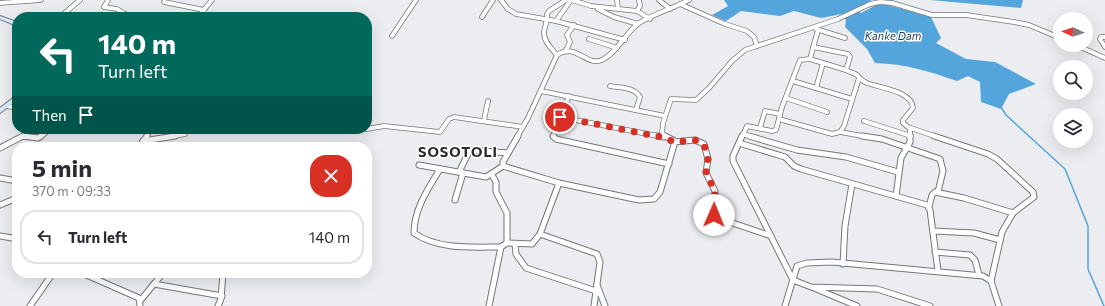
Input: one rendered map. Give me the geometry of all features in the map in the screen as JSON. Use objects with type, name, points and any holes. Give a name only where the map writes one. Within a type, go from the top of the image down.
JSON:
[{"type":"street","points":[[0,3],[41,0]]},
{"type":"street","points":[[66,12],[80,0]]},
{"type":"street","points":[[108,0],[104,7],[117,9],[122,12]]},
{"type":"street","points":[[164,2],[204,10],[212,0]]},
{"type":"street","points":[[392,36],[416,0]]},
{"type":"street","points":[[482,17],[493,0]]},
{"type":"street","points":[[501,0],[511,12],[574,25],[625,40]]},
{"type":"street","points":[[557,55],[549,46],[544,34],[544,29],[547,24],[549,11],[566,0]]},
{"type":"street","points":[[556,21],[572,0],[591,6],[614,17],[638,24]]},
{"type":"street","points":[[617,0],[618,8]]},
{"type":"street","points":[[637,11],[640,6],[639,0]]},
{"type":"street","points":[[659,0],[670,9]]},
{"type":"street","points":[[566,50],[594,61],[598,61],[625,40],[632,29],[638,24],[690,0]]},
{"type":"street","points":[[666,138],[663,135],[662,130],[671,99],[696,100],[723,74],[740,54],[757,46],[838,19],[870,4],[886,2],[932,15],[966,15],[1014,22],[1029,25],[1053,35]]},
{"type":"street","points":[[680,4],[725,24],[747,31],[754,37],[757,46]]},
{"type":"street","points":[[591,6],[637,11],[650,19]]},
{"type":"street","points":[[0,17],[12,22]]},
{"type":"street","points":[[419,165],[486,177],[503,166],[503,162],[523,127],[557,55],[566,50],[570,42],[567,35],[574,25]]},
{"type":"street","points":[[812,28],[845,38]]},
{"type":"street","points":[[810,59],[818,30]]},
{"type":"street","points":[[1105,37],[1101,37],[1100,39],[1105,47]]},
{"type":"street","points":[[589,39],[616,48]]},
{"type":"street","points":[[813,47],[849,55],[846,70]]},
{"type":"street","points":[[1091,52],[1105,58]]},
{"type":"street","points":[[857,306],[793,280],[733,161],[733,156],[747,126],[774,131],[800,60],[810,59],[846,70],[856,75],[862,81],[904,95],[913,103],[913,110],[904,118],[903,123],[910,128],[968,146],[988,154],[997,159],[1034,194],[1034,197],[1013,213],[1002,232],[991,281]]},
{"type":"street","points":[[816,88],[823,63]]},
{"type":"street","points":[[840,132],[844,126],[859,78]]},
{"type":"street","points":[[793,81],[852,99]]},
{"type":"street","points":[[610,86],[633,90],[638,93],[640,97],[636,110]]},
{"type":"street","points":[[541,91],[665,116]]},
{"type":"street","points":[[569,96],[553,135],[556,139],[669,164]]},
{"type":"street","points":[[786,98],[827,112]]},
{"type":"street","points":[[484,120],[488,101]]},
{"type":"street","points":[[0,111],[12,102]]},
{"type":"street","points":[[7,106],[12,107]]},
{"type":"street","points":[[760,128],[765,111],[828,133],[832,134],[840,132],[882,139],[937,157],[942,161],[942,178],[938,192]]},
{"type":"street","points":[[372,128],[389,126],[440,132],[451,117],[484,120],[523,127]]},
{"type":"street","points":[[560,117],[666,138],[674,142],[695,140],[702,142],[706,147],[708,160],[706,173],[715,191],[715,217],[771,236]]},
{"type":"street","points":[[864,121],[910,136]]},
{"type":"street","points":[[896,196],[898,172],[901,158],[910,142],[910,128]]},
{"type":"street","points":[[0,148],[22,136],[38,138],[44,134]]},
{"type":"street","points":[[143,141],[148,134]]},
{"type":"street","points":[[143,141],[185,134]]},
{"type":"street","points":[[743,134],[797,150],[846,157],[898,172]]},
{"type":"street","points":[[503,166],[559,183],[639,200],[654,199],[660,192],[674,142]]},
{"type":"street","points":[[739,143],[785,157],[794,166],[801,169],[929,207]]},
{"type":"street","points":[[455,200],[461,172],[470,150],[508,153]]},
{"type":"street","points":[[440,169],[418,211],[414,234],[420,238],[456,247],[501,247],[507,243],[532,244],[540,234],[559,183]]},
{"type":"street","points":[[492,174],[496,182],[496,192],[507,213],[507,243]]},
{"type":"street","points":[[0,178],[12,180]]},
{"type":"street","points":[[843,264],[845,226],[852,184]]},
{"type":"street","points":[[938,272],[929,207],[933,193],[938,192],[964,198],[1013,213]]},
{"type":"street","points":[[0,205],[12,200]]},
{"type":"street","points":[[932,231],[974,233],[1000,240]]},
{"type":"street","points":[[540,234],[597,254],[600,262],[594,306]]},
{"type":"street","points":[[0,236],[12,238]]},
{"type":"street","points":[[516,244],[516,254],[526,268],[596,291]]},
{"type":"street","points":[[489,306],[501,247]]},
{"type":"street","points":[[935,252],[970,255],[975,260],[979,276]]},
{"type":"street","points":[[785,306],[797,266],[801,264],[843,264],[987,277],[991,281],[999,306]]},
{"type":"street","points":[[30,306],[50,278]]},
{"type":"street","points":[[93,278],[139,298],[140,304]]},
{"type":"street","points":[[140,304],[159,278]]},
{"type":"street","points":[[218,306],[221,303],[222,296],[222,278]]},
{"type":"street","points":[[154,284],[222,296]]},
{"type":"street","points":[[597,284],[605,306]]},
{"type":"street","points":[[811,287],[877,290],[930,306]]},
{"type":"water","name":"Kanke Dam","points":[[724,0],[872,0],[855,9],[861,13],[876,5],[884,4],[931,17],[941,38],[936,43],[966,59],[995,62],[1036,84],[1009,94],[1001,109],[981,102],[980,82],[968,76],[957,81],[917,69],[875,63],[867,49],[845,27],[846,20],[842,14],[821,18],[794,11],[780,16],[741,11],[726,21],[712,15],[728,6]]},
{"type":"water","points":[[930,0],[1023,0],[1021,8]]},
{"type":"waterway","points":[[1001,107],[1006,115],[1065,169],[1088,226],[1088,269],[1104,306]]},
{"type":"district","name":"SOSOTOLI","points":[[458,152]]},
{"type":"route","points":[[560,117],[666,138],[673,140],[674,142],[692,139],[702,142],[706,147],[708,160],[706,170],[707,177],[715,191],[714,215]]}]
